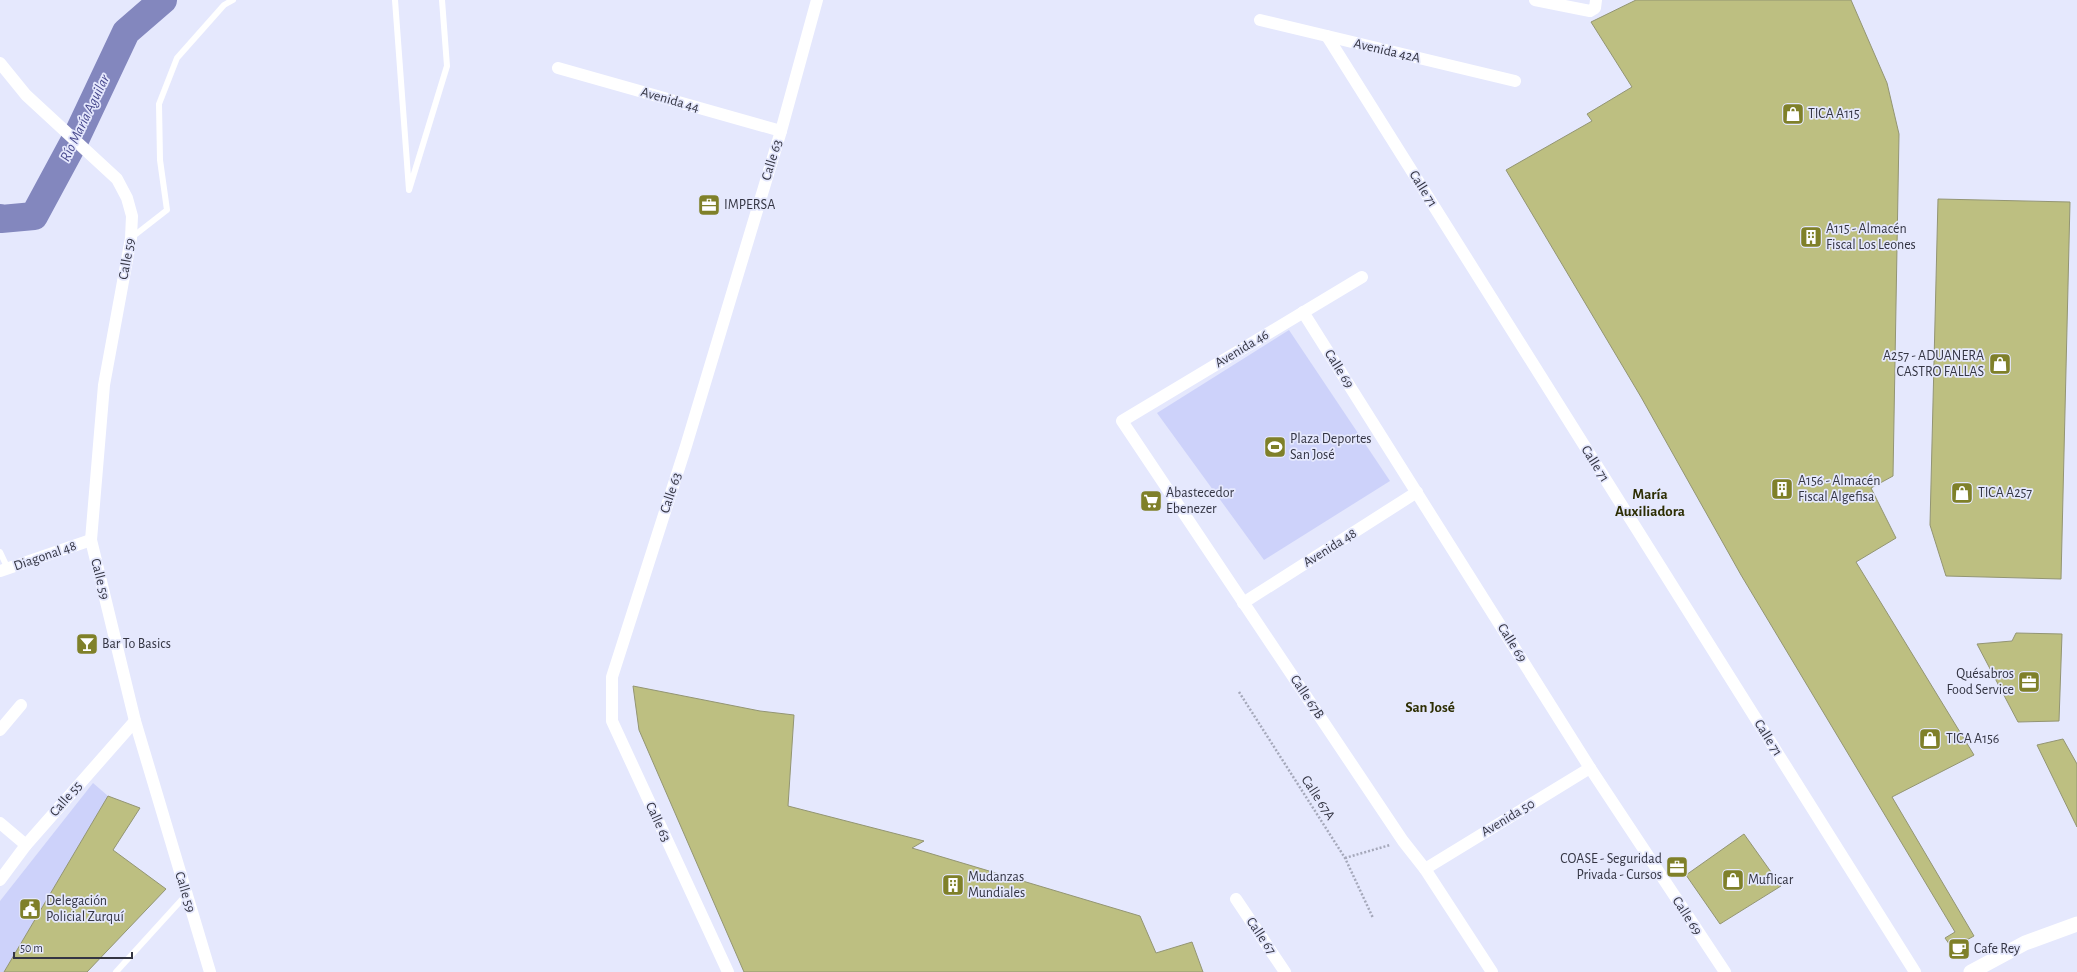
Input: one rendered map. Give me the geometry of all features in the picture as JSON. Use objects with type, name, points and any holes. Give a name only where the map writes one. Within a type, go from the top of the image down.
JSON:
[{"type":"street","name":"Calle 63","points":[[728,972],[612,721],[612,677],[686,446],[781,131],[817,0]]},
{"type":"street","points":[[1535,0],[1590,11],[1595,8],[1596,0]]},
{"type":"street","name":"Avenida 42A","points":[[1260,20],[1515,81]]},
{"type":"street","name":"Calle 71","points":[[1327,36],[1915,972]]},
{"type":"street","name":"Calle 59","points":[[0,63],[26,94],[117,179],[127,198],[132,216],[132,238],[104,385],[91,540],[135,721],[210,972]]},
{"type":"street","name":"Avenida 44","points":[[558,68],[781,131]]},
{"type":"street","name":"Avenida 46","points":[[1122,421],[1362,277]]},
{"type":"street","name":"Calle 69","points":[[1303,312],[1590,768],[1724,972]]},
{"type":"street","name":"Calle 67B","points":[[1122,421],[1404,841],[1426,869],[1492,972]]},
{"type":"street","name":"Avenida 48","points":[[1243,603],[1417,492]]},
{"type":"street","name":"Diagonal 48","points":[[4,570],[91,540]]},
{"type":"street","points":[[0,730],[21,705]]},
{"type":"street","name":"Calle 55","points":[[0,880],[26,846],[135,721]]},
{"type":"street","name":"Avenida 50","points":[[1426,869],[1590,768]]},
{"type":"street","points":[[0,824],[26,846]]},
{"type":"street","name":"Calle 67","points":[[1236,899],[1286,972]]},
{"type":"street","points":[[1971,972],[2025,943],[2077,924]]},
{"type":"lane","points":[[132,238],[167,210],[160,160],[159,104],[177,58],[224,5],[233,0]]},
{"type":"lane","points":[[395,0],[410,190],[447,66],[442,0]]},
{"type":"lane","points":[[0,552],[4,570]]},
{"type":"lane","points":[[116,972],[186,895]]},
{"type":"path","name":"Calle 67A","points":[[1239,692],[1345,858],[1373,918]]},
{"type":"path","points":[[1345,858],[1404,841]]},
{"type":"shaded area","name":"Plaza Deportes San José","points":[[1289,330],[1390,481],[1264,560],[1157,413]]},
{"type":"shaded area","points":[[93,783],[108,796],[4,972],[0,972],[0,901]]},
{"type":"building","points":[[1636,0],[1851,0],[1887,83],[1899,134],[1893,476],[1871,488],[1896,538],[1856,562],[1974,755],[1892,797],[1974,936],[1952,948],[1945,938],[1955,932],[1741,575],[1641,397],[1506,170],[1592,121],[1587,114],[1632,87],[1591,22]]},
{"type":"building","name":"A257 - ADUANERA CASTRO FALLAS","points":[[1938,199],[2070,202],[2061,579],[1946,576],[1930,525]]},
{"type":"building","name":"Quésabros Food Service","points":[[2016,633],[2062,634],[2059,721],[2018,722],[1977,644],[2012,641]]},
{"type":"building","points":[[633,686],[760,711],[794,715],[788,806],[924,841],[912,848],[1140,916],[1156,953],[1192,942],[1203,972],[744,972],[639,730]]},
{"type":"building","points":[[2063,739],[2077,764],[2077,827],[2037,745]]},
{"type":"building","points":[[108,796],[140,808],[113,850],[166,889],[87,972],[4,972]]},
{"type":"building","name":"Muflicar","points":[[1744,834],[1781,886],[1720,924],[1686,875]]},
{"type":"waterway","name":"Río María Aguilar","points":[[0,218],[34,216],[75,140],[126,32],[163,0]]},
{"type":"place","name":"TICA A115","points":[[1793,114]]},
{"type":"place","name":"IMPERSA","points":[[709,205]]},
{"type":"place","name":"A115 - Almacén Fiscal Los Leones","points":[[1811,237]]},
{"type":"place","name":"A257 - ADUANERA CASTRO FALLAS","points":[[2000,364]]},
{"type":"place","name":"Plaza Deportes San José","points":[[1275,447]]},
{"type":"place","name":"A156 - Almacén Fiscal Algefisa","points":[[1782,489]]},
{"type":"place","name":"TICA A257","points":[[1962,493]]},
{"type":"place","name":"Abastecedor Ebenezer","points":[[1151,501]]},
{"type":"place","name":"Bar To Basics","points":[[87,644]]},
{"type":"place","name":"Quésabros Food Service","points":[[2029,682]]},
{"type":"place","name":"TICA A156","points":[[1930,739]]},
{"type":"place","name":"COASE - Seguridad Privada - Cursos","points":[[1677,867]]},
{"type":"place","name":"Muflicar","points":[[1733,880]]},
{"type":"place","name":"Mudanzas Mundiales","points":[[953,885]]},
{"type":"place","name":"Delegación Policial Zurquí","points":[[30,909]]},
{"type":"place","name":"Cafe Rey","points":[[1959,949]]},
{"type":"district","name":"María Auxiliadora","points":[[1650,502]]},
{"type":"district","name":"San José","points":[[1430,707]]}]
